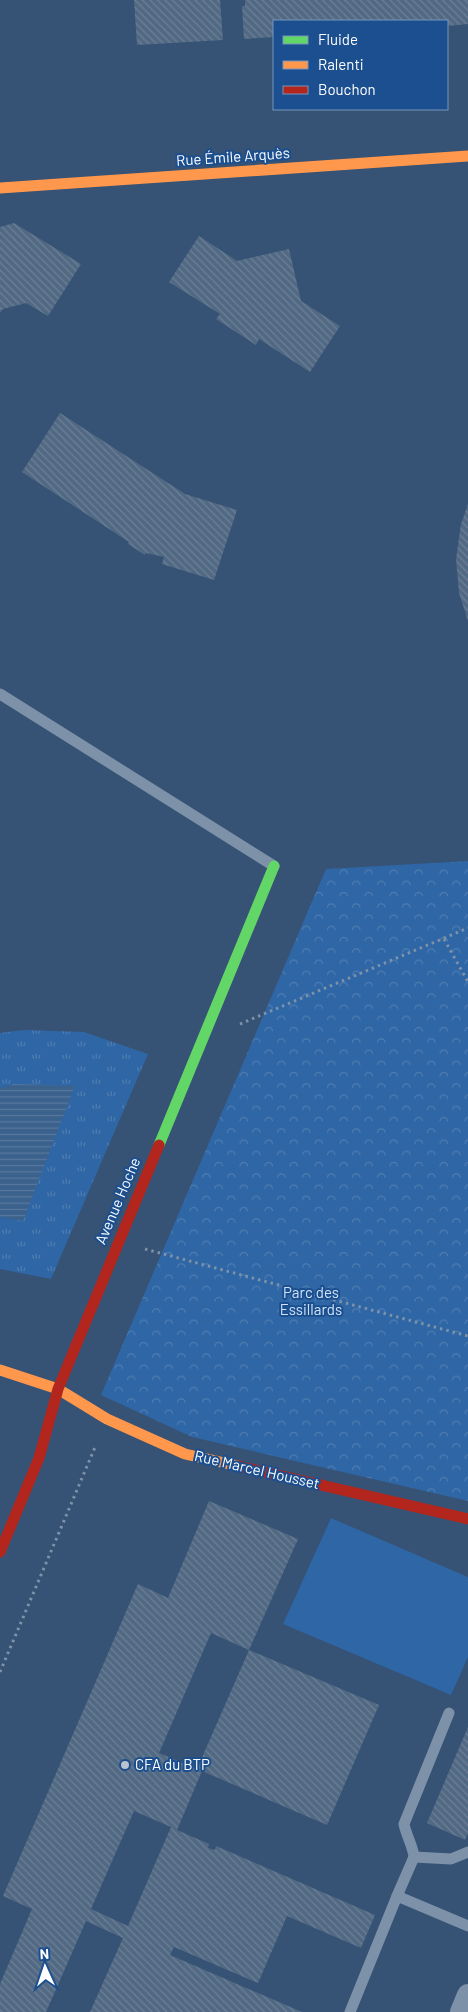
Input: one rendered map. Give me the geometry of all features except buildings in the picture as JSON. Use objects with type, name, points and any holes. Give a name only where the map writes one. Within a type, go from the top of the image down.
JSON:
[{"type":"street","name":"Rue Émile Arquès","points":[[0,188],[468,156]]},
{"type":"street","name":"Avenue Hoche","points":[[0,1552],[39,1458],[58,1389],[274,866]]},
{"type":"street","name":"Rue Marcel Housset","points":[[0,1370],[58,1389],[107,1419],[185,1454],[468,1519]]},
{"type":"street","points":[[460,2012],[468,1994]]},
{"type":"lane","points":[[0,694],[274,866]]},
{"type":"lane","points":[[350,2012],[414,1858],[414,1851],[407,1839],[404,1824],[449,1713]]},
{"type":"lane","points":[[414,1858],[451,1859],[468,1852]]},
{"type":"lane","points":[[397,1896],[468,1926]]},
{"type":"path","points":[[202,1040],[468,928]]},
{"type":"path","points":[[444,938],[468,982]]},
{"type":"path","points":[[118,1242],[468,1336]]},
{"type":"path","points":[[0,1672],[107,1419]]},
{"type":"green space","name":"Parc des Essillards","points":[[468,861],[468,1501],[192,1437],[101,1395],[326,869]]},
{"type":"green space","points":[[24,1030],[84,1032],[148,1054],[51,1279],[0,1269],[0,1033]]},
{"type":"green space","points":[[331,1518],[468,1577],[468,1657],[451,1695],[283,1624]]},
{"type":"shaded area","points":[[14,1084],[75,1086],[23,1221],[0,1217],[0,1088]]},
{"type":"traffic: fast","points":[[159,1145],[274,866]]},
{"type":"traffic: slow","points":[[0,188],[468,156]]},
{"type":"traffic: slow","points":[[0,1370],[58,1389],[107,1419],[185,1454],[238,1466]]},
{"type":"traffic: jam","points":[[0,1552],[39,1458],[58,1389],[159,1145]]},
{"type":"traffic: jam","points":[[238,1466],[468,1519]]},
{"type":"place","name":"CFA du BTP","points":[[125,1765]]}]
